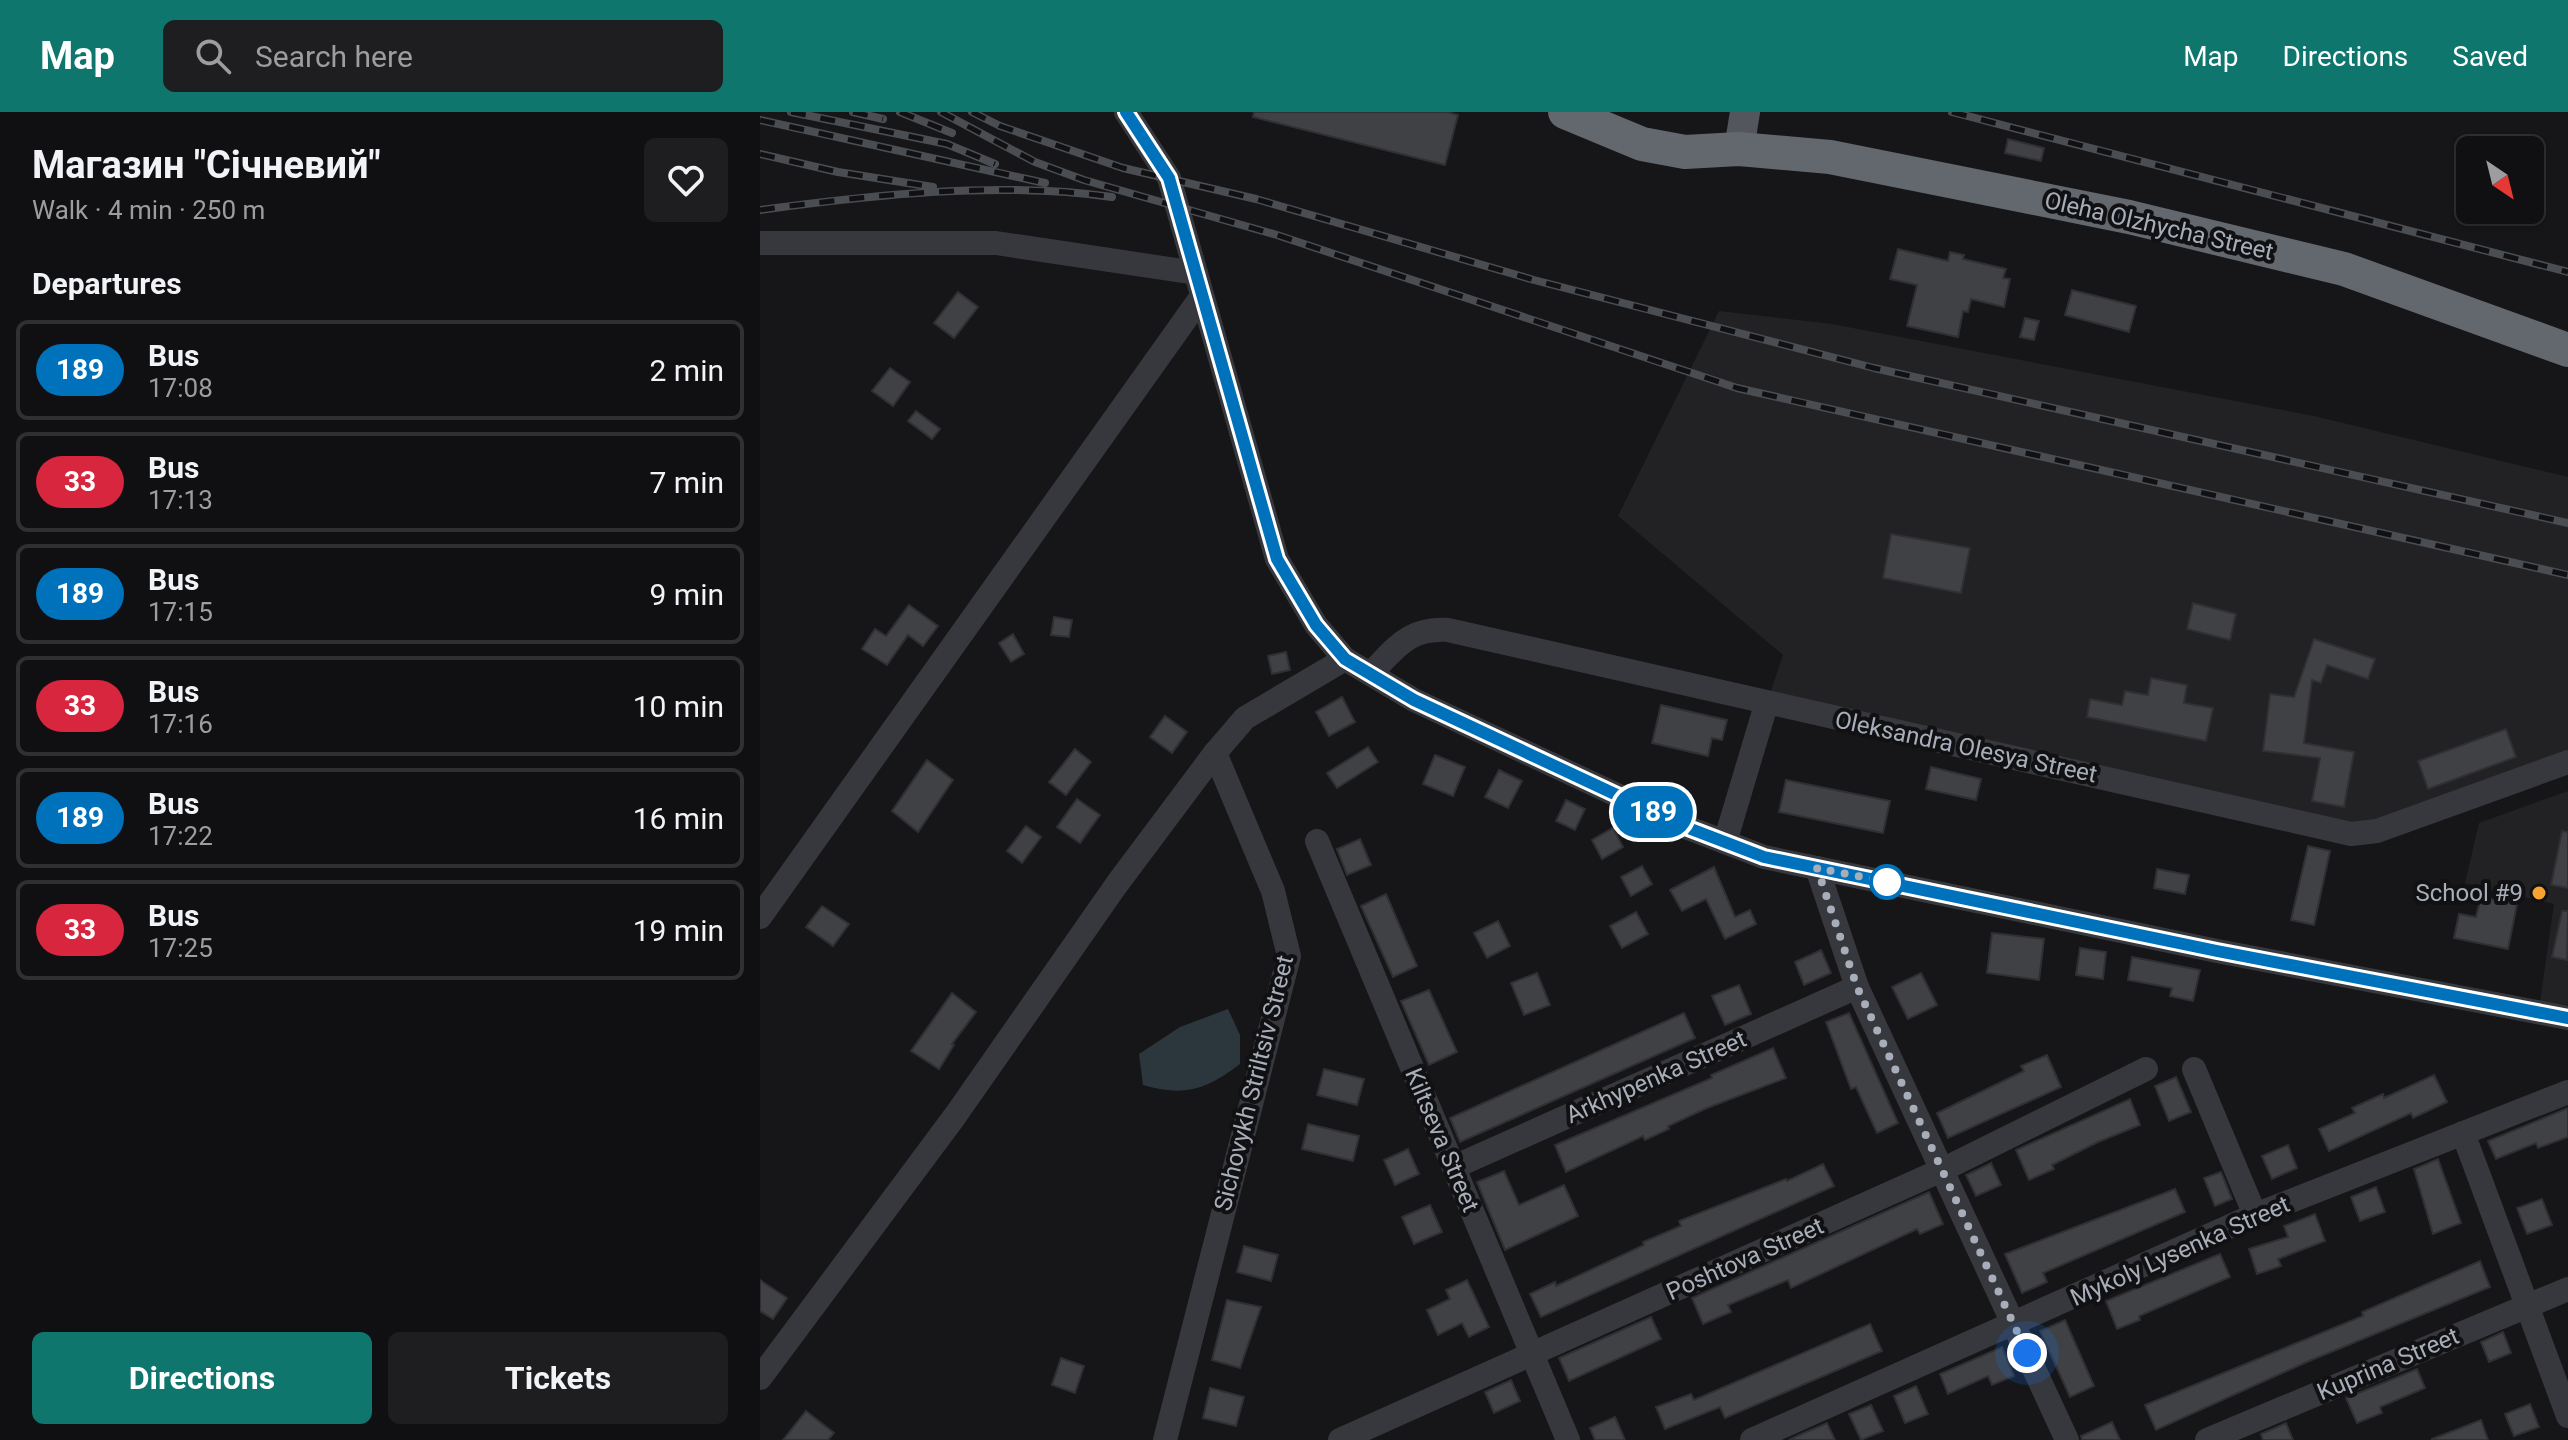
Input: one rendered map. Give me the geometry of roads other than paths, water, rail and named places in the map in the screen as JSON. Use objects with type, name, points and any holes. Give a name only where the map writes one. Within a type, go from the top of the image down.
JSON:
[{"type":"highway","name":"Oleha Olzhycha Street","points":[[1565,112],[1642,144],[1685,152],[1743,126],[1830,157],[2129,217],[2344,269],[2568,350]]},
{"type":"street","points":[[1126,112],[1169,178],[1277,559],[1316,625],[1345,659],[1428,707],[1683,826],[1764,857],[2217,951],[2568,1018]]},
{"type":"street","points":[[760,243],[996,243],[1199,285]]},
{"type":"street","points":[[760,917],[1199,285]]},
{"type":"street","name":"Oleksandra Olesya Street","points":[[1371,673],[1406,638],[1426,629],[1448,630],[1766,705],[2351,834],[2377,831],[2568,762]]},
{"type":"street","points":[[760,1378],[955,1116],[1117,884],[1215,753],[1245,718],[1345,659]]},
{"type":"street","points":[[1725,842],[1766,705]]},
{"type":"street","name":"Sichovykh Striltsiv Street","points":[[1170,1439],[1289,956],[1273,891],[1215,753]]},
{"type":"street","name":"Kiltseva Street","points":[[1317,841],[1568,1440]]},
{"type":"street","points":[[1817,868],[1857,987],[2067,1440]]},
{"type":"street","name":"Arkhypenka Street","points":[[1454,1167],[1857,987]]},
{"type":"street","name":"Poshtova Street","points":[[1340,1440],[1944,1169],[2146,1069]]},
{"type":"street","points":[[2194,1069],[2255,1215]]},
{"type":"street","name":"Mykoly Lysenka Street","points":[[1752,1440],[2255,1215],[2568,1092]]},
{"type":"street","points":[[2463,1133],[2568,1416]]},
{"type":"street","name":"Kuprina Street","points":[[2207,1440],[2568,1289]]},
{"type":"railway","points":[[791,112],[947,144],[995,164]]},
{"type":"railway","points":[[853,112],[883,119]]},
{"type":"railway","points":[[900,112],[952,133]]},
{"type":"railway","points":[[941,112],[1035,162],[1084,180],[1277,235],[1737,388],[2568,575]]},
{"type":"railway","points":[[972,112],[1000,126],[1123,168],[1256,199],[1534,280],[1874,368],[2568,523]]},
{"type":"railway","points":[[1952,112],[2568,272]]},
{"type":"railway","points":[[760,120],[1045,183]]},
{"type":"railway","points":[[760,154],[838,172],[933,187]]},
{"type":"railway","points":[[760,210],[846,199],[981,190],[1070,192],[1112,197]]},
{"type":"place","name":"School #9","points":[[2539,893]]}]
